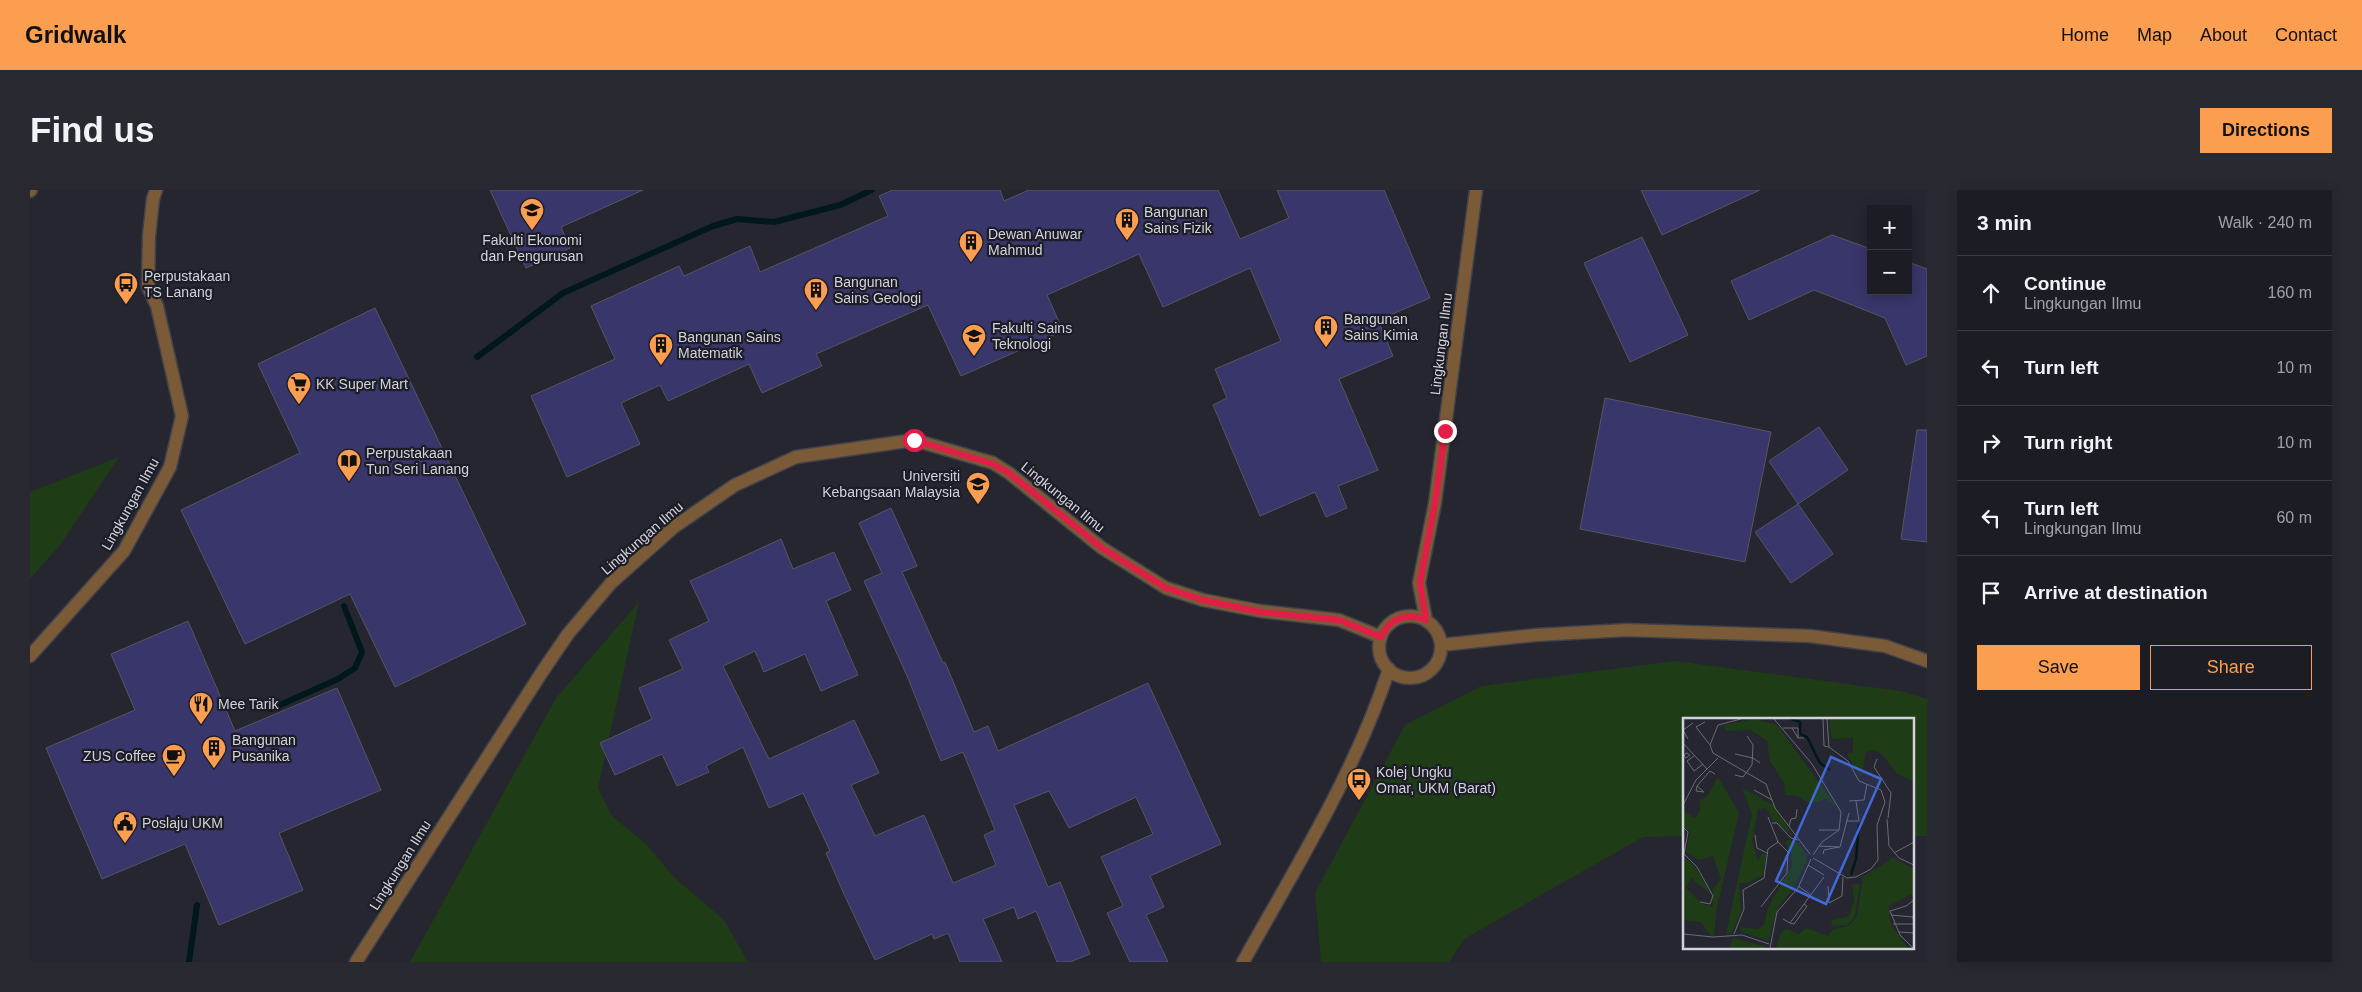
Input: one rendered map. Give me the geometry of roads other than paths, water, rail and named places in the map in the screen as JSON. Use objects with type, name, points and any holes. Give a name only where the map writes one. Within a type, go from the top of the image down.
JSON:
[{"type":"street","name":"Lingkungan Ilmu","points":[[30,656],[124,551],[170,467],[182,416],[157,306],[148,287],[152,199],[156,190]]},
{"type":"street","name":"Lingkungan Ilmu","points":[[1426,620],[1420,582],[1435,503],[1476,190]]},
{"type":"street","name":"Lingkungan Ilmu","points":[[356,962],[542,672],[568,634],[611,583],[674,527],[720,495],[735,485],[796,457],[914,440],[976,458],[993,464],[1009,473],[1102,548],[1166,588],[1203,600],[1260,612],[1339,620],[1381,637]]},
{"type":"street","points":[[1418,617],[1426,620],[1438,634],[1441,645],[1438,660],[1428,672],[1418,677],[1408,678],[1397,675],[1389,669],[1380,654],[1381,637],[1385,629],[1400,618],[1418,617]]},
{"type":"street","points":[[1441,645],[1536,635],[1627,630],[1750,634],[1810,636],[1885,646],[1927,661]]},
{"type":"street","points":[[1243,962],[1339,788],[1376,709],[1389,669]]},
{"type":"waterway","points":[[477,357],[563,293],[713,226],[737,219],[774,222],[840,205],[872,190]]},
{"type":"waterway","points":[[271,709],[338,679],[355,668],[362,652],[344,606]]},
{"type":"waterway","points":[[189,962],[197,905]]},
{"type":"place","name":"Fakulti Ekonomi dan Pengurusan","points":[[532,231]]},
{"type":"place","name":"Bangunan Sains Fizik","points":[[1127,241]]},
{"type":"place","name":"Dewan Anuwar Mahmud","points":[[971,263]]},
{"type":"place","name":"Perpustakaan TS Lanang","points":[[126,305]]},
{"type":"place","name":"Bangunan Sains Geologi","points":[[816,311]]},
{"type":"place","name":"Bangunan Sains Kimia","points":[[1326,348]]},
{"type":"place","name":"Fakulti Sains Teknologi","points":[[974,357]]},
{"type":"place","name":"Bangunan Sains Matematik","points":[[661,366]]},
{"type":"place","name":"KK Super Mart","points":[[299,405]]},
{"type":"place","name":"Perpustakaan Tun Seri Lanang","points":[[349,482]]},
{"type":"place","name":"Universiti Kebangsaan Malaysia","points":[[978,505]]},
{"type":"place","name":"Mee Tarik","points":[[201,725]]},
{"type":"place","name":"Bangunan Pusanika","points":[[214,769]]},
{"type":"place","name":"ZUS Coffee","points":[[174,777]]},
{"type":"place","name":"Kolej Ungku Omar, UKM (Barat)","points":[[1359,801]]},
{"type":"place","name":"Poslaju UKM","points":[[125,844]]}]
